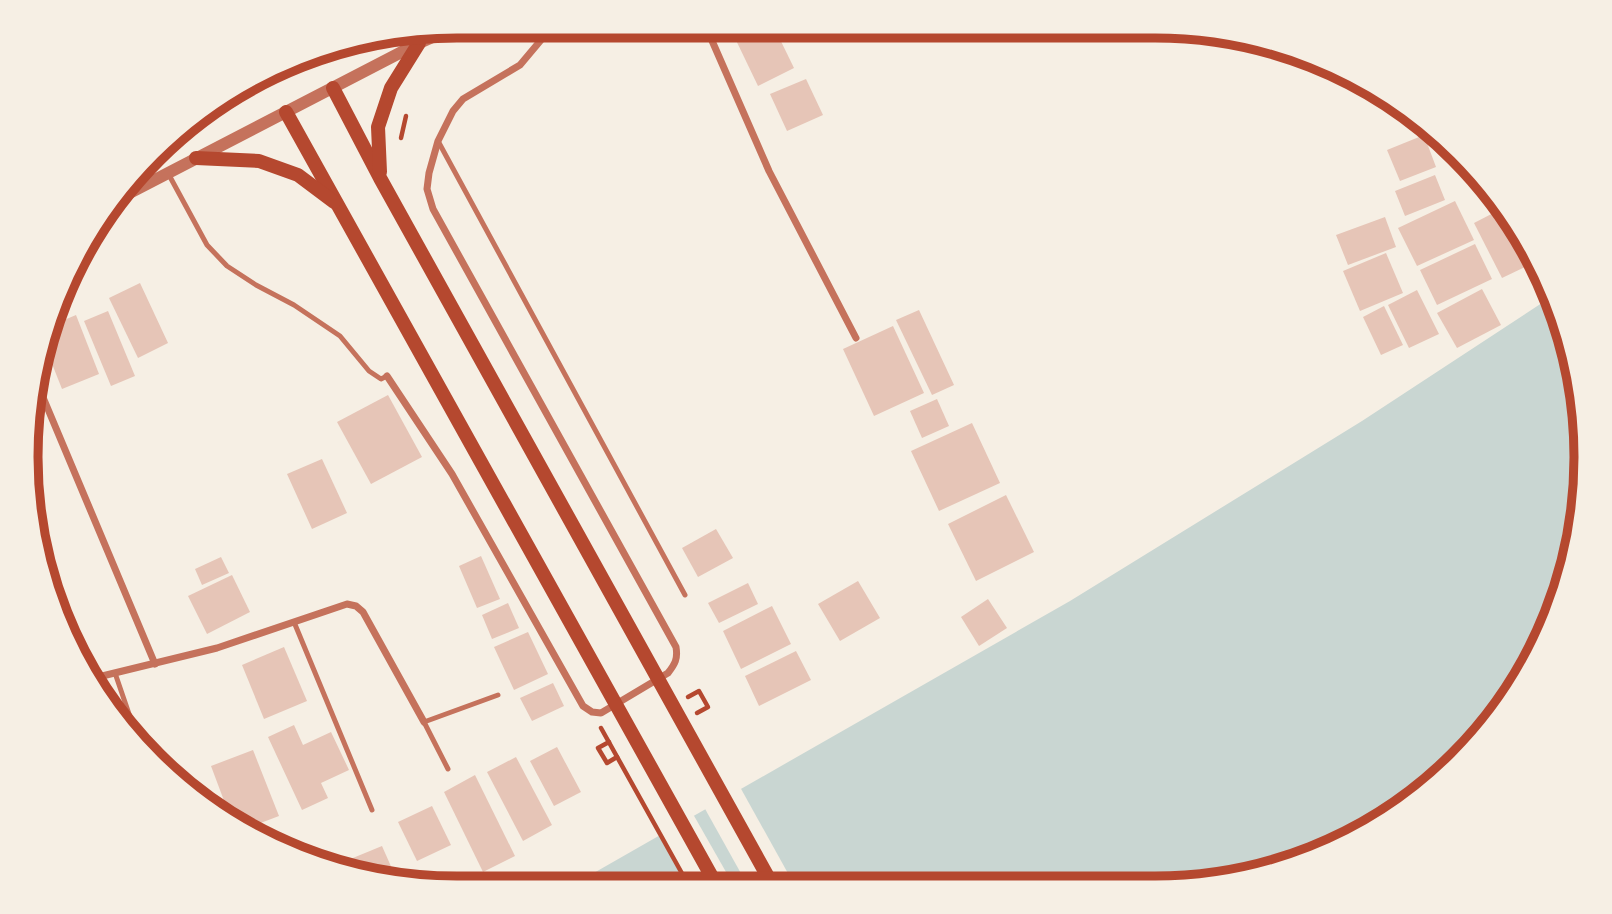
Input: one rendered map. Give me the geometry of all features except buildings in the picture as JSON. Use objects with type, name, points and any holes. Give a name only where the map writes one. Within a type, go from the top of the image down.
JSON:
[{"type":"main road","points":[[380,178],[378,127],[391,88],[419,43]]},
{"type":"main road","points":[[333,88],[380,178],[767,876]]},
{"type":"main road","points":[[286,112],[711,876]]},
{"type":"main road","points":[[196,158],[259,161],[298,175],[338,205]]},
{"type":"street","points":[[135,190],[427,39]]},
{"type":"street","points":[[387,376],[452,474],[583,706],[601,713],[668,673],[675,664],[676,647],[433,209],[427,189],[438,141],[453,111],[463,99],[520,65],[541,39]]},
{"type":"street","points":[[711,39],[769,171],[856,338]]},
{"type":"street","points":[[43,397],[155,664]]},
{"type":"street","points":[[101,676],[217,648],[347,604],[356,606],[363,612],[424,722]]},
{"type":"lane","points":[[438,141],[685,594]]},
{"type":"lane","points":[[168,172],[208,245],[227,266],[256,285],[294,304],[340,336],[369,371],[381,379],[387,376]]},
{"type":"lane","points":[[294,622],[372,810]]},
{"type":"lane","points":[[115,673],[131,719]]},
{"type":"lane","points":[[448,769],[424,722],[498,695]]},
{"type":"path","points":[[687,698],[699,691],[708,707],[692,716]]},
{"type":"path","points":[[624,754],[618,757],[607,763],[598,748],[609,742],[618,757],[684,876]]},
{"type":"shaded area","points":[[1544,302],[1565,375],[1574,457],[1570,512],[1551,592],[1530,642],[1503,690],[1487,712],[1431,772],[1388,805],[1340,832],[1290,853],[1237,867],[1182,875],[589,876],[1070,601],[1362,421]]},
{"type":"pier","points":[[740,787],[789,876],[742,876],[704,807]]},
{"type":"pier","points":[[693,814],[728,876],[681,876],[658,834]]}]
